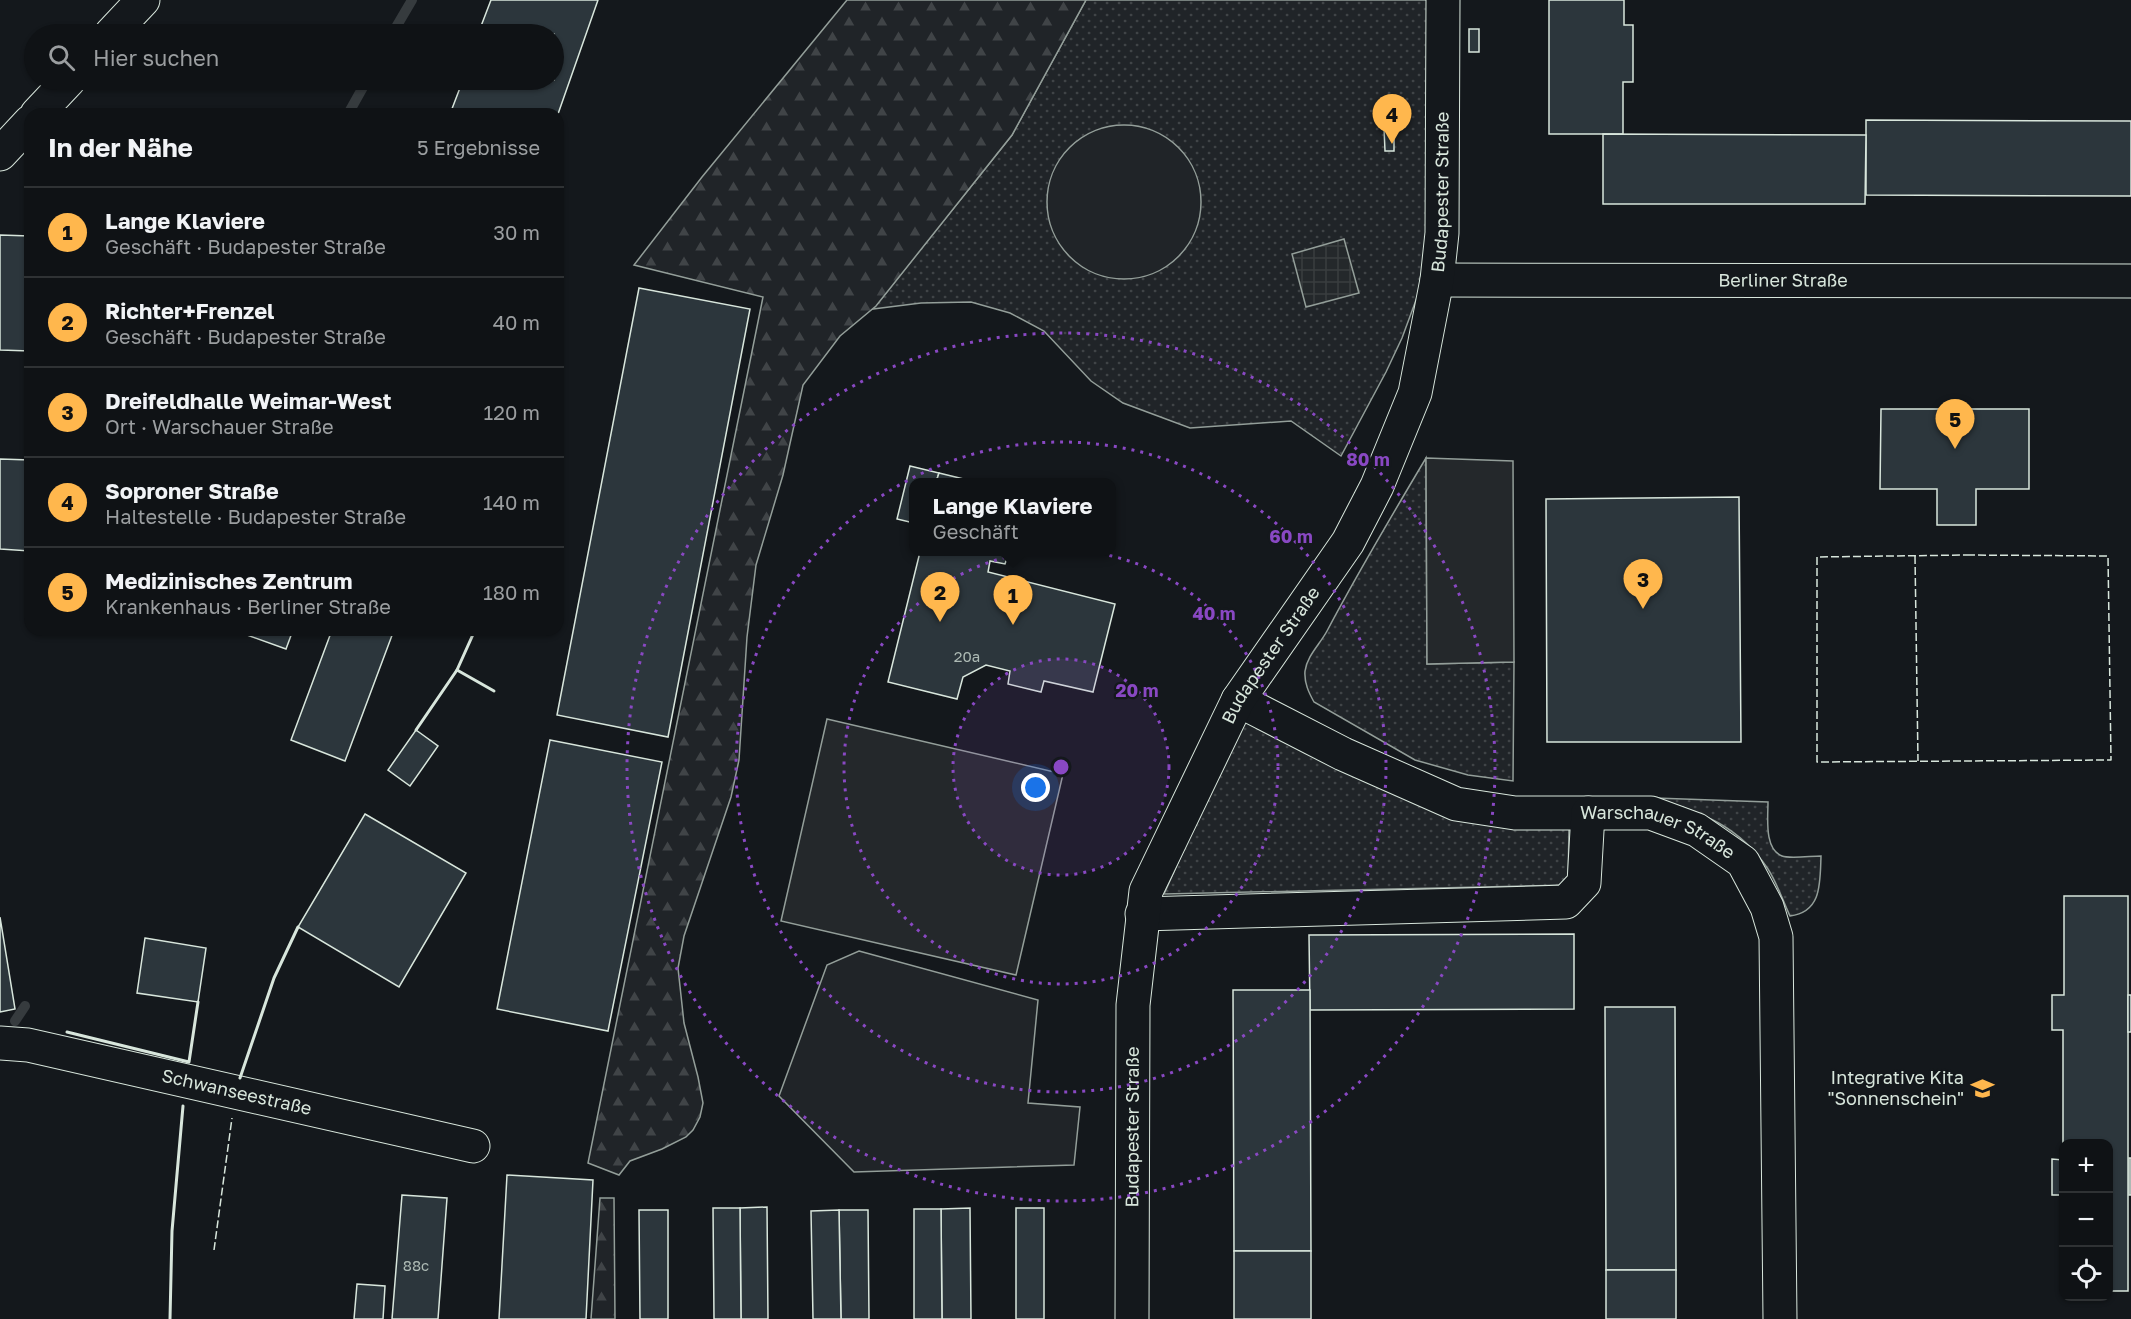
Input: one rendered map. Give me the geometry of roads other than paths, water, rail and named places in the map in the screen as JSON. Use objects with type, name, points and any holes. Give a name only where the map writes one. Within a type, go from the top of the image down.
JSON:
[{"type":"street","points":[[120,24],[143,0]]},
{"type":"street","name":"Budapester Straße","points":[[1132,1319],[1133,1005],[1146,891],[1238,700],[1348,542],[1377,486],[1415,393],[1437,280],[1442,232],[1443,0]]},
{"type":"street","points":[[43,108],[60,90]]},
{"type":"street","points":[[0,154],[24,128]]},
{"type":"street","name":"Berliner Straße","points":[[1437,280],[2131,281]]},
{"type":"street","name":"Warschauer Straße","points":[[1238,700],[1343,754],[1456,804],[1515,813],[1651,813],[1697,830],[1743,862],[1767,907],[1776,937],[1780,1319]]},
{"type":"street","points":[[1142,914],[1566,902],[1584,883],[1588,813]]},
{"type":"street","name":"Schwanseestraße","points":[[0,1043],[28,1045],[473,1146]]},
{"type":"waterway","points":[[398,24],[412,0]]},
{"type":"waterway","points":[[351,108],[361,90]]},
{"type":"waterway","points":[[15,1021],[25,1006]]},
{"type":"place","name":"Soproner Straße","points":[[1392,144]]},
{"type":"place","name":"Medizinisches Zentrum","points":[[1955,449]]},
{"type":"place","name":"Dreifeldhalle Weimar-West","points":[[1643,609]]},
{"type":"place","name":"Richter+Frenzel","points":[[940,622]]},
{"type":"place","name":"Lange Klaviere","points":[[1013,625]]},
{"type":"place","name":"Integrative Kita \"Sonnenschein\"","points":[[1982,1088]]}]
